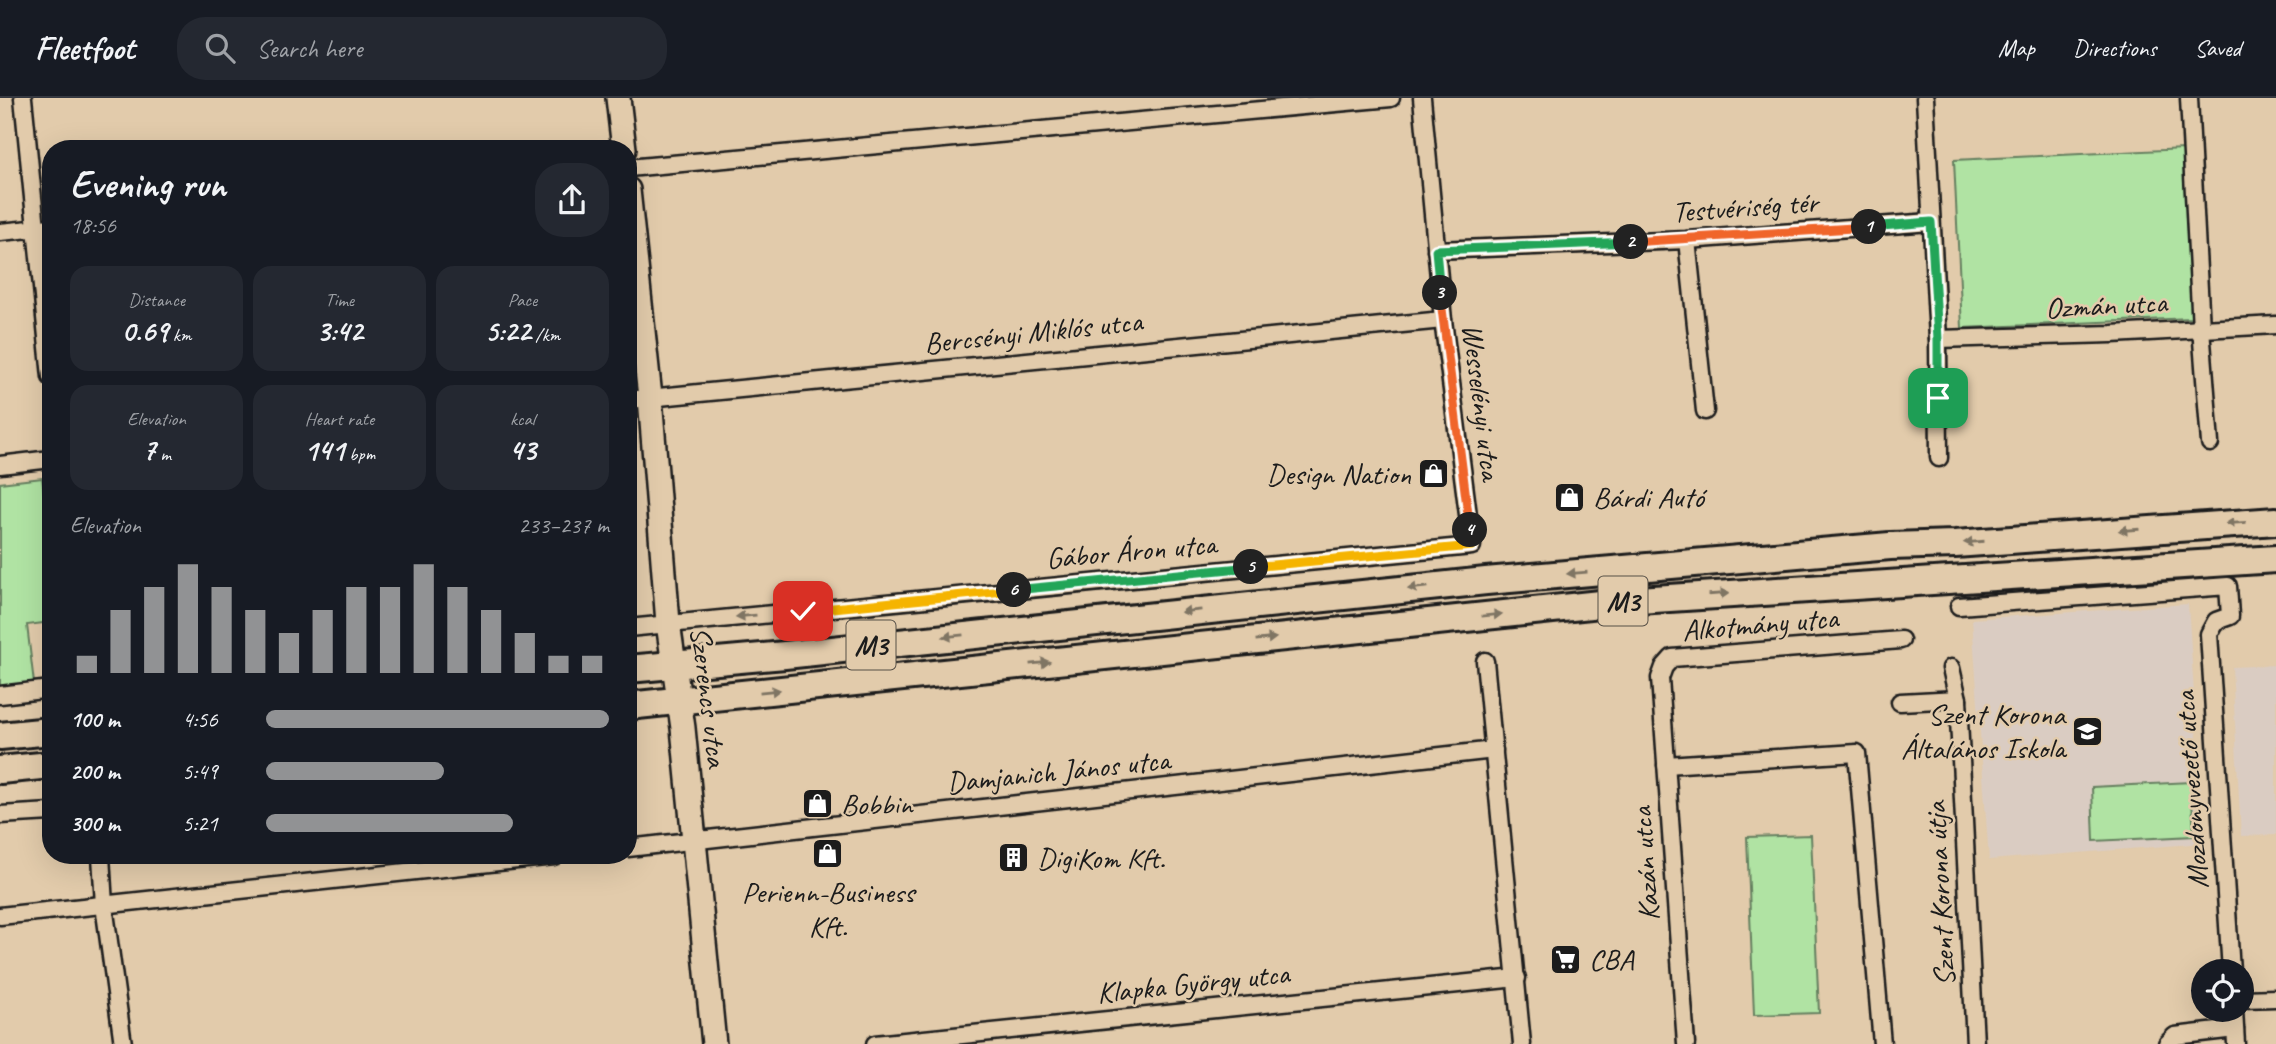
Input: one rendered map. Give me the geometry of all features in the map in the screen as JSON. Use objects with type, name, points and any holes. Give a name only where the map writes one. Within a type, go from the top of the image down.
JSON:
[{"type":"main road","name":"M3","points":[[637,668],[1486,581],[1890,546],[1955,544],[2276,521]]},
{"type":"main road","name":"M3","points":[[637,705],[1638,600],[2276,559]]},
{"type":"main road","points":[[0,736],[42,732]]},
{"type":"main road","points":[[0,770],[42,766]]},
{"type":"street","points":[[23,98],[42,222]]},
{"type":"street","points":[[618,98],[623,140]]},
{"type":"street","points":[[637,167],[1391,98]]},
{"type":"street","name":"Wesselényi utca","points":[[1422,98],[1443,320],[1472,546]]},
{"type":"street","points":[[1925,98],[1938,339],[1939,458]]},
{"type":"street","points":[[2189,98],[2210,443]]},
{"type":"street","name":"Testvériség tér","points":[[1436,250],[1687,240],[1931,222]]},
{"type":"street","points":[[0,232],[42,228]]},
{"type":"street","points":[[1687,240],[1705,411]]},
{"type":"street","name":"Bercsényi Miklós utca","points":[[639,399],[1443,320]]},
{"type":"street","name":"Ozmán utca","points":[[1938,339],[2112,334],[2276,325]]},
{"type":"street","name":"Szerencs utca","points":[[637,361],[639,399],[683,728],[714,1044]]},
{"type":"street","points":[[0,465],[42,460]]},
{"type":"street","name":"Gábor Áron utca","points":[[637,627],[1472,546]]},
{"type":"street","name":"Mozdonyvezető utca","points":[[1959,606],[2228,586],[2230,616],[2216,621],[2209,634],[2230,959]]},
{"type":"street","name":"Alkotmány utca","points":[[1666,765],[1660,678],[1664,667],[1672,658],[1902,640]]},
{"type":"street","points":[[1485,662],[1522,1044]]},
{"type":"street","name":"Szent Korona útja","points":[[1956,672],[1975,1044]]},
{"type":"street","points":[[0,695],[42,690]]},
{"type":"street","points":[[1900,702],[1958,699]]},
{"type":"street","name":"Damjanich János utca","points":[[637,847],[1494,750]]},
{"type":"street","points":[[1666,765],[1857,753],[1882,1044]]},
{"type":"street","name":"Kazán utca","points":[[1666,765],[1686,1044]]},
{"type":"street","points":[[0,815],[42,813]]},
{"type":"street","points":[[101,864],[104,905],[123,1044]]},
{"type":"street","points":[[0,916],[481,864]]},
{"type":"street","name":"Klapka György utca","points":[[875,1044],[1517,978]]},
{"type":"street","points":[[2254,999],[2276,998]]},
{"type":"street","points":[[2167,1044],[2175,1036],[2236,1037]]},
{"type":"shaded area","name":"Szent Korona Általános Iskola","points":[[2188,604],[2204,843],[1989,860],[1972,619]]},
{"type":"shaded area","points":[[2276,665],[2276,835],[2241,836],[2232,667]]},
{"type":"green space","points":[[2184,149],[2192,318],[1962,328],[1954,160]]},
{"type":"green space","points":[[42,478],[42,623],[27,625],[34,683],[0,687],[0,483]]},
{"type":"green space","points":[[2191,782],[2194,836],[2094,841],[2092,787]]},
{"type":"green space","points":[[1811,835],[1819,1013],[1754,1015],[1747,837]]},
{"type":"place","name":"Design Nation","points":[[1434,474]]},
{"type":"place","name":"Bárdi Autó","points":[[1570,497]]},
{"type":"place","name":"Szent Korona Általános Iskola","points":[[2088,731]]},
{"type":"place","name":"Bobbin","points":[[818,804]]},
{"type":"place","name":"Perienn-Business Kft.","points":[[828,854]]},
{"type":"place","name":"DigiKom Kft.","points":[[1014,858]]},
{"type":"place","name":"CBA","points":[[1566,959]]},
{"type":"route","points":[[803,611],[1472,546],[1436,250],[1687,240],[1931,222],[1938,339],[1938,398]]}]
